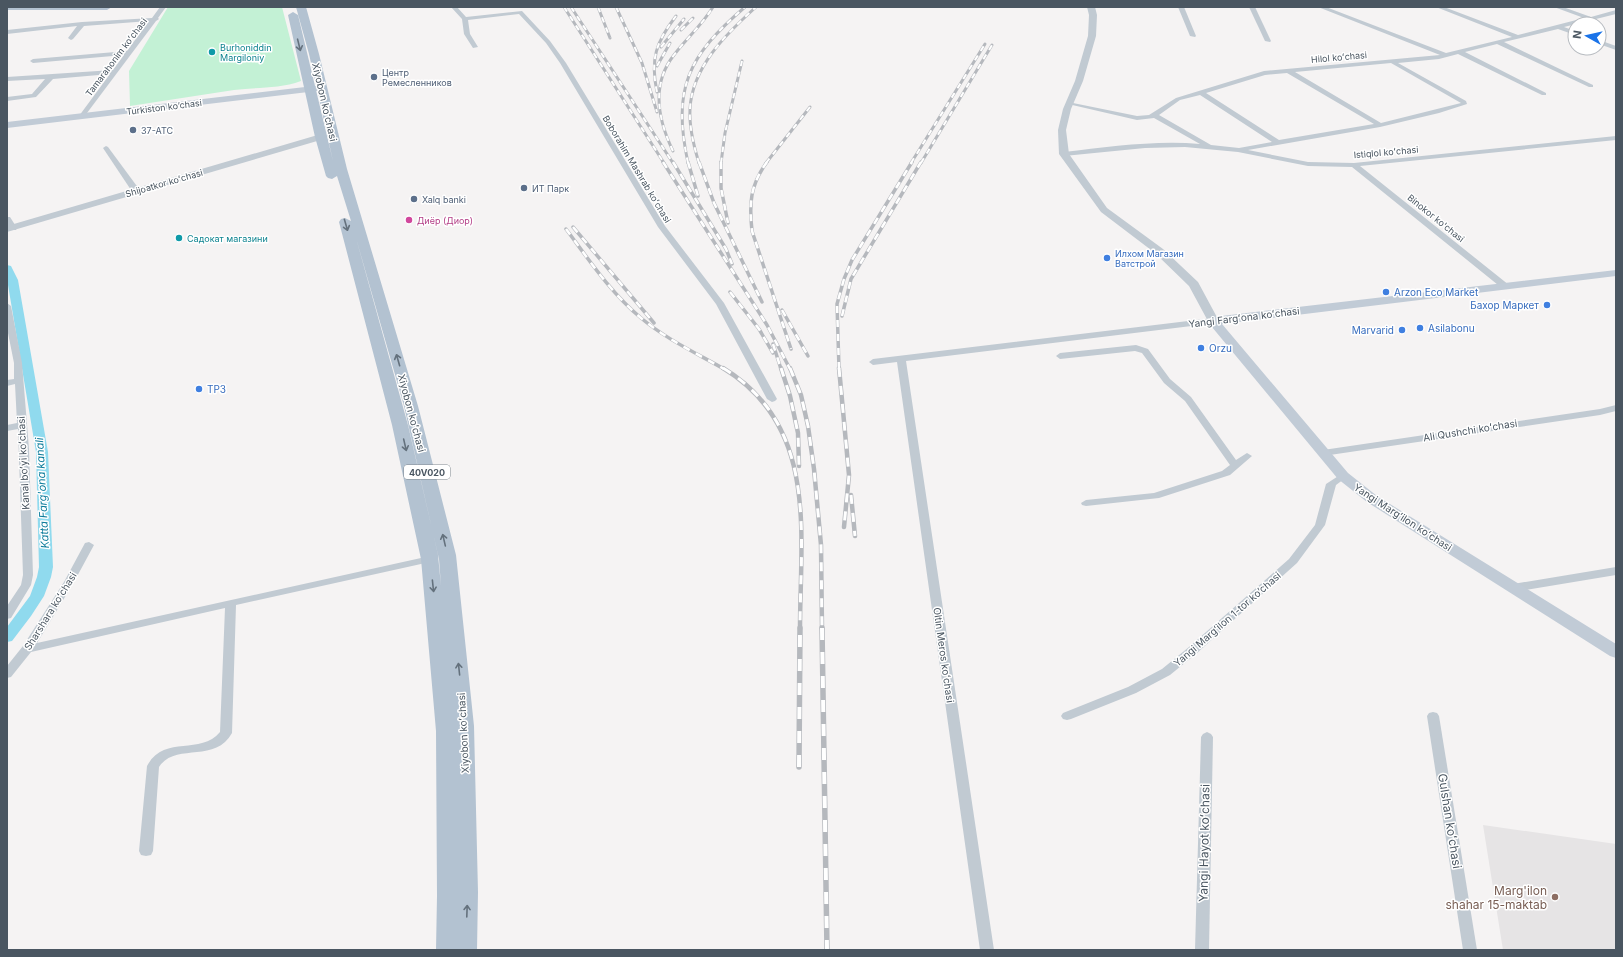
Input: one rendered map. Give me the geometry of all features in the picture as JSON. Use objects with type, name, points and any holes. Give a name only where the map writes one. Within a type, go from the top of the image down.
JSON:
[{"type":"main road","points":[[7,7],[106,7]]},
{"type":"main road","name":"Xiyobon koʻchasi","points":[[301,9],[295,29],[316,89],[390,332],[408,423],[430,559],[446,731],[448,896],[447,950]]},
{"type":"main road","name":"Xiyobon koʻchasi","points":[[316,89],[321,137],[447,555],[464,726],[468,892],[466,950]]},
{"type":"main road","name":"Turkiston ko’chasi","points":[[7,125],[316,89]]},
{"type":"main road","name":"Yangi Fargʻona koʻchasi","points":[[1213,320],[1616,273]]},
{"type":"main road","name":"Yangi Margʻilon koʻchasi","points":[[1213,320],[1343,476],[1372,499],[1616,652]]},
{"type":"street","name":"Tamarahonim koʻchasi","points":[[82,116],[114,72],[156,19],[163,7]]},
{"type":"street","points":[[454,7],[464,19],[467,34],[475,46]]},
{"type":"street","points":[[1091,7],[1093,15],[1092,36],[1079,81],[1070,103],[1062,130],[1064,154],[1104,210],[1159,250],[1194,284],[1213,320]]},
{"type":"street","points":[[1181,7],[1193,36]]},
{"type":"street","points":[[1252,7],[1268,41]]},
{"type":"street","points":[[1321,7],[1445,55]]},
{"type":"street","points":[[1439,7],[1518,37]]},
{"type":"street","points":[[1557,7],[1584,16]]},
{"type":"street","name":"Boborahim Mashrab koʻchasi","points":[[464,19],[520,12],[548,42],[563,63],[662,227],[720,303],[772,399]]},
{"type":"street","name":"Hilol koʻchasi","points":[[1599,16],[1616,12]]},
{"type":"street","points":[[7,32],[82,24],[156,19]]},
{"type":"street","points":[[72,38],[82,24]]},
{"type":"street","name":"Hilol koʻchasi","points":[[1070,103],[1137,118],[1151,117],[1178,99],[1264,73],[1445,55],[1567,25]]},
{"type":"street","points":[[1559,27],[1567,30]]},
{"type":"street","points":[[1498,42],[1591,86]]},
{"type":"street","points":[[1459,52],[1544,94]]},
{"type":"street","points":[[33,61],[129,53]]},
{"type":"street","points":[[1238,150],[1428,116],[1464,104],[1464,102],[1391,61]]},
{"type":"street","points":[[1289,71],[1380,125]]},
{"type":"street","points":[[7,79],[114,72]]},
{"type":"street","points":[[7,99],[34,96],[51,77]]},
{"type":"street","points":[[1200,92],[1278,142]]},
{"type":"street","points":[[1154,115],[1191,134],[1209,147]]},
{"type":"street","name":"Shijoatkor koʻchasi","points":[[9,225],[136,191],[321,137]]},
{"type":"street","name":"Istiqlol koʻchasi","points":[[1064,154],[1145,146],[1209,147],[1238,150],[1308,164],[1354,165],[1616,138]]},
{"type":"street","points":[[106,148],[136,191]]},
{"type":"street","name":"Binokor ko'chasi","points":[[1354,165],[1506,287]]},
{"type":"street","name":"Kanal boʻyi koʻchasi","points":[[7,306],[18,363],[28,575],[26,585],[8,612]]},
{"type":"street","name":"Yangi Fargʻona koʻchasi","points":[[873,362],[1213,320]]},
{"type":"street","points":[[1060,356],[1136,348],[1145,351],[1167,381],[1188,399],[1235,465]]},
{"type":"street","name":"Oltin Meros koʻchasi","points":[[901,359],[987,950]]},
{"type":"street","points":[[7,383],[19,381]]},
{"type":"street","name":"Ali Qushchi koʻchasi","points":[[1323,453],[1616,408]]},
{"type":"street","points":[[7,428],[22,425]]},
{"type":"street","points":[[1086,503],[1155,496],[1226,473],[1247,456]]},
{"type":"street","name":"Yangi Margʻilon 1-tor koʼchasi","points":[[1067,716],[1132,690],[1166,672],[1193,650],[1293,560],[1320,525],[1331,484],[1343,476]]},
{"type":"street","name":"Sharshara koʻchasi","points":[[7,674],[27,649],[69,582],[89,545]]},
{"type":"street","points":[[27,649],[230,604],[293,588],[430,559]]},
{"type":"street","points":[[1513,588],[1616,571]]},
{"type":"street","points":[[146,851],[153,766],[155,760],[166,753],[212,745],[221,740],[226,732],[230,604]]},
{"type":"street","name":"Gulshan koʻchasi","points":[[1434,716],[1470,950]]},
{"type":"street","name":"Yangi Hayot koʻchasi","points":[[1202,950],[1207,737]]},
{"type":"shaded area","name":"Marg'ilon shahar 15-maktab","points":[[1483,825],[1616,844],[1616,950],[1503,950]]},
{"type":"green space","points":[[168,7],[282,7],[301,81],[276,87],[234,90],[130,106],[129,71]]},
{"type":"waterway","name":"Katta Farg'ona kanali","points":[[7,268],[13,280],[42,452],[46,567],[37,596],[7,637]]},
{"type":"railway","points":[[564,7],[664,163]]},
{"type":"railway","points":[[571,7],[673,163]]},
{"type":"railway","points":[[598,7],[610,38]]},
{"type":"railway","points":[[616,7],[642,63],[657,112]]},
{"type":"railway","points":[[673,151],[664,127],[659,102],[662,78],[674,55],[704,20],[713,7]]},
{"type":"railway","points":[[688,163],[682,114],[684,94],[689,75],[698,58],[710,42],[745,7]]},
{"type":"railway","points":[[699,163],[690,123],[692,94],[697,79],[712,52],[733,28],[756,7]]},
{"type":"railway","points":[[657,92],[654,70],[656,51],[669,25],[676,16]]},
{"type":"railway","points":[[681,30],[693,18]]},
{"type":"railway","points":[[661,47],[684,19]]},
{"type":"railway","points":[[657,66],[670,43]]},
{"type":"railway","points":[[911,163],[985,44]]},
{"type":"railway","points":[[921,163],[992,45]]},
{"type":"railway","points":[[721,163],[725,133],[742,61]]},
{"type":"railway","points":[[766,163],[810,107]]},
{"type":"railway","points":[[663,162],[767,325],[790,369]]},
{"type":"railway","points":[[673,162],[726,249],[732,264]]},
{"type":"railway","points":[[688,162],[698,196]]},
{"type":"railway","points":[[699,162],[714,203],[762,302]]},
{"type":"railway","points":[[767,162],[761,170],[752,195],[752,231],[791,349]]},
{"type":"railway","points":[[839,369],[837,304],[844,279],[852,260],[912,162]]},
{"type":"railway","points":[[842,316],[851,279],[921,162]]},
{"type":"railway","points":[[721,163],[721,188],[728,223]]},
{"type":"railway","points":[[573,227],[654,323]]},
{"type":"railway","points":[[566,229],[610,287],[641,318],[671,339],[724,369]]},
{"type":"railway","points":[[730,292],[759,329],[773,353]]},
{"type":"railway","points":[[782,310],[808,356]]},
{"type":"railway","points":[[773,344],[781,369]]},
{"type":"railway","points":[[723,368],[754,392],[776,420],[790,451],[798,485],[801,520],[800,629]]},
{"type":"railway","points":[[781,368],[790,396],[798,433],[799,466]]},
{"type":"railway","points":[[790,368],[801,395],[808,426],[814,469],[821,545],[822,629]]},
{"type":"railway","points":[[839,368],[849,475],[844,527]]},
{"type":"railway","points":[[851,495],[855,536]]},
{"type":"railway","points":[[799,767],[800,628]]},
{"type":"railway","points":[[822,628],[827,950]]},
{"type":"place","name":"Burhoniddin Margiloniy","points":[[212,52]]},
{"type":"place","name":"Центр Ремесленников","points":[[374,77]]},
{"type":"place","name":"37-АТС","points":[[133,130]]},
{"type":"place","name":"ИТ Парк","points":[[524,188]]},
{"type":"place","name":"Xalq banki","points":[[414,199]]},
{"type":"place","name":"Диёр (Диор)","points":[[409,220]]},
{"type":"place","name":"Садокат магазини","points":[[179,238]]},
{"type":"place","name":"Илхом Магазин Ватстрой","points":[[1107,258]]},
{"type":"place","name":"Arzon Eco Market","points":[[1386,292]]},
{"type":"place","name":"Бахор Маркет","points":[[1547,305]]},
{"type":"place","name":"Asilabonu","points":[[1420,328]]},
{"type":"place","name":"Marvarid","points":[[1402,330]]},
{"type":"place","name":"Orzu","points":[[1201,348]]},
{"type":"place","name":"ТРЗ","points":[[199,389]]},
{"type":"place","name":"Marg'ilon shahar 15-maktab","points":[[1555,897]]}]
